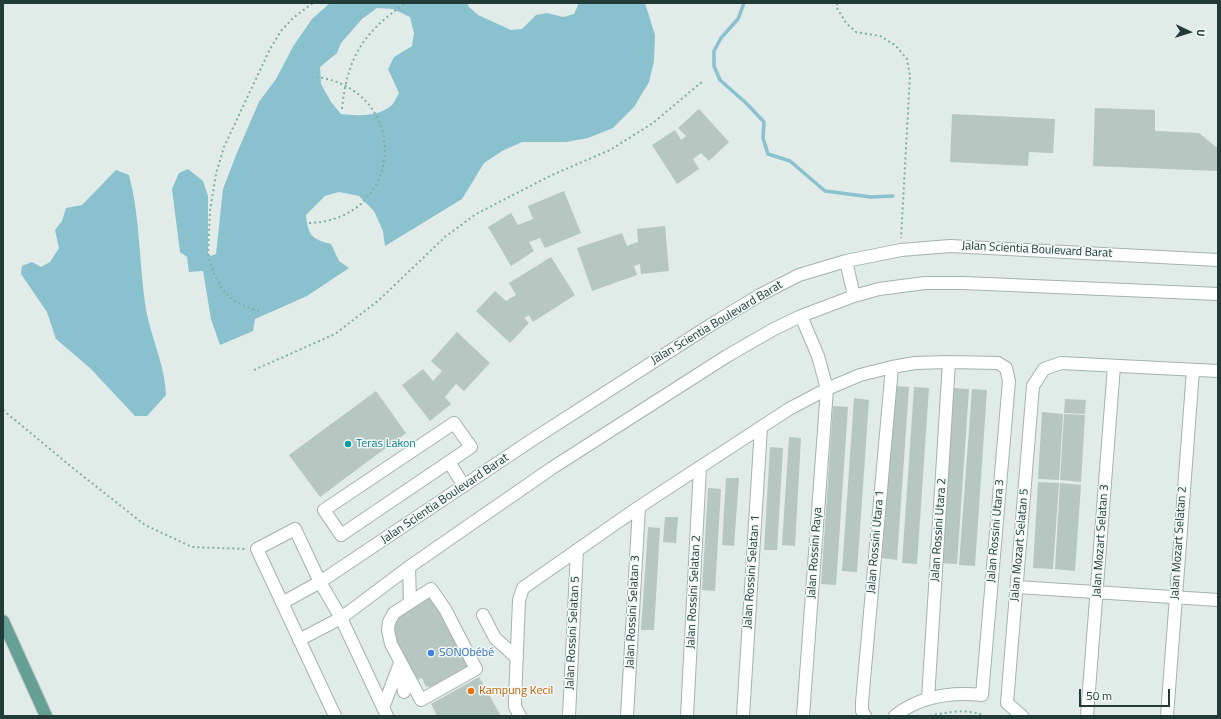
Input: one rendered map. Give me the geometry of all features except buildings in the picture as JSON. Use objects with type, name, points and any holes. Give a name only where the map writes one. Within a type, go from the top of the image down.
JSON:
[{"type":"main road","points":[[3,621],[46,716]]},
{"type":"street","name":"Jalan Scientia Boulevard Barat","points":[[282,603],[320,582],[535,438],[709,326],[760,295],[799,275],[846,261],[901,250],[950,246],[1218,260]]},
{"type":"street","points":[[846,261],[854,296]]},
{"type":"street","points":[[299,640],[341,618],[409,567],[552,468],[727,356],[801,316],[854,296],[879,289],[925,283],[963,282],[1218,294]]},
{"type":"street","name":"Jalan Rossini Raya","points":[[801,316],[818,356],[827,389],[803,716]]},
{"type":"street","points":[[517,712],[516,658],[519,600],[523,588],[639,507],[789,409],[827,389],[860,375],[915,363],[949,362]]},
{"type":"street","name":"Jalan Rossini Utara 3","points":[[928,699],[949,694],[982,695],[1009,381],[1006,368],[998,363],[949,362]]},
{"type":"street","name":"Jalan Rossini Utara 2","points":[[928,699],[949,362]]},
{"type":"street","name":"Jalan Mozart Selatan 5","points":[[1022,716],[1007,703],[1033,386],[1044,369],[1061,363],[1114,366]]},
{"type":"street","points":[[1114,366],[1218,371]]},
{"type":"street","name":"Jalan Mozart Selatan 3","points":[[1087,716],[1114,366]]},
{"type":"street","name":"Jalan Rossini Utara 1","points":[[865,716],[862,711],[862,702],[892,367]]},
{"type":"street","name":"Jalan Mozart Selatan 2","points":[[1167,716],[1193,370]]},
{"type":"street","points":[[454,423],[471,447],[449,462],[341,535],[324,510],[454,423]]},
{"type":"street","name":"Jalan Rossini Selatan 1","points":[[743,716],[762,427]]},
{"type":"street","points":[[449,462],[464,486]]},
{"type":"street","name":"Jalan Rossini Selatan 2","points":[[687,716],[700,467]]},
{"type":"street","name":"Jalan Rossini Selatan 3","points":[[627,716],[639,507]]},
{"type":"street","points":[[335,716],[257,549],[295,529],[320,582],[341,618],[385,712]]},
{"type":"street","name":"Jalan Rossini Selatan 5","points":[[569,716],[577,550]]},
{"type":"street","points":[[409,567],[410,602]]},
{"type":"street","points":[[1017,587],[1218,600]]},
{"type":"street","points":[[431,589],[445,609],[476,669],[421,700],[391,644],[388,630],[389,622],[394,613],[410,602],[431,589]]},
{"type":"street","points":[[483,616],[495,638],[516,658]]},
{"type":"street","points":[[400,662],[404,692]]},
{"type":"street","points":[[385,712],[400,662]]},
{"type":"street","points":[[895,716],[904,709],[928,699]]},
{"type":"path","points":[[259,311],[246,307],[233,300],[222,289],[213,272],[208,255],[210,211],[216,174],[224,147],[270,49],[285,26],[313,3]]},
{"type":"path","points":[[342,109],[344,86],[350,66],[360,46],[376,26],[388,15],[406,3]]},
{"type":"path","points":[[837,3],[837,8],[846,23],[856,32],[880,36],[895,45],[907,59],[910,76],[901,250]]},
{"type":"path","points":[[309,223],[324,223],[339,218],[355,209],[376,185],[383,167],[385,149],[382,130],[377,117],[360,95],[342,83],[317,77]]},
{"type":"path","points":[[254,370],[335,334],[379,300],[445,237],[476,214],[552,175],[610,150],[653,123],[703,81]]},
{"type":"path","points":[[3,410],[145,525],[192,547],[257,549]]},
{"type":"path","points":[[930,716],[949,712],[966,711],[985,716]]},
{"type":"water","points":[[330,3],[467,3],[469,7],[478,15],[511,30],[522,29],[536,15],[547,13],[563,17],[574,14],[579,3],[645,3],[655,35],[654,61],[649,82],[634,107],[613,128],[588,138],[566,142],[522,142],[502,151],[484,163],[462,199],[385,246],[383,231],[374,211],[359,196],[339,192],[325,196],[306,215],[308,227],[315,238],[331,244],[339,261],[349,268],[307,296],[255,319],[253,331],[220,345],[211,319],[203,271],[189,272],[187,257],[180,252],[172,189],[179,173],[188,169],[203,181],[208,196],[208,253],[211,256],[216,254],[223,189],[236,155],[259,102],[276,79],[294,45],[312,19]],"holes":[[[377,8],[393,9],[410,17],[414,33],[412,46],[394,57],[388,69],[399,93],[393,104],[382,111],[368,115],[341,114],[331,102],[321,84],[320,67],[337,53],[341,43],[362,19]]]},
{"type":"water","points":[[116,170],[129,175],[133,191],[147,315],[165,383],[166,395],[147,416],[135,416],[90,368],[56,339],[47,312],[21,274],[22,266],[32,262],[41,267],[50,262],[59,248],[55,230],[62,221],[66,208],[82,205]]},
{"type":"waterway","points":[[744,3],[738,19],[721,38],[714,51],[714,66],[720,80],[746,103],[764,122],[763,138],[768,154],[790,161],[825,191],[871,197],[893,196]]},
{"type":"place","name":"Teras Lakon","points":[[348,444]]},
{"type":"place","name":"SONObébé","points":[[431,653]]},
{"type":"place","name":"Kampung Kecil","points":[[471,691]]}]
